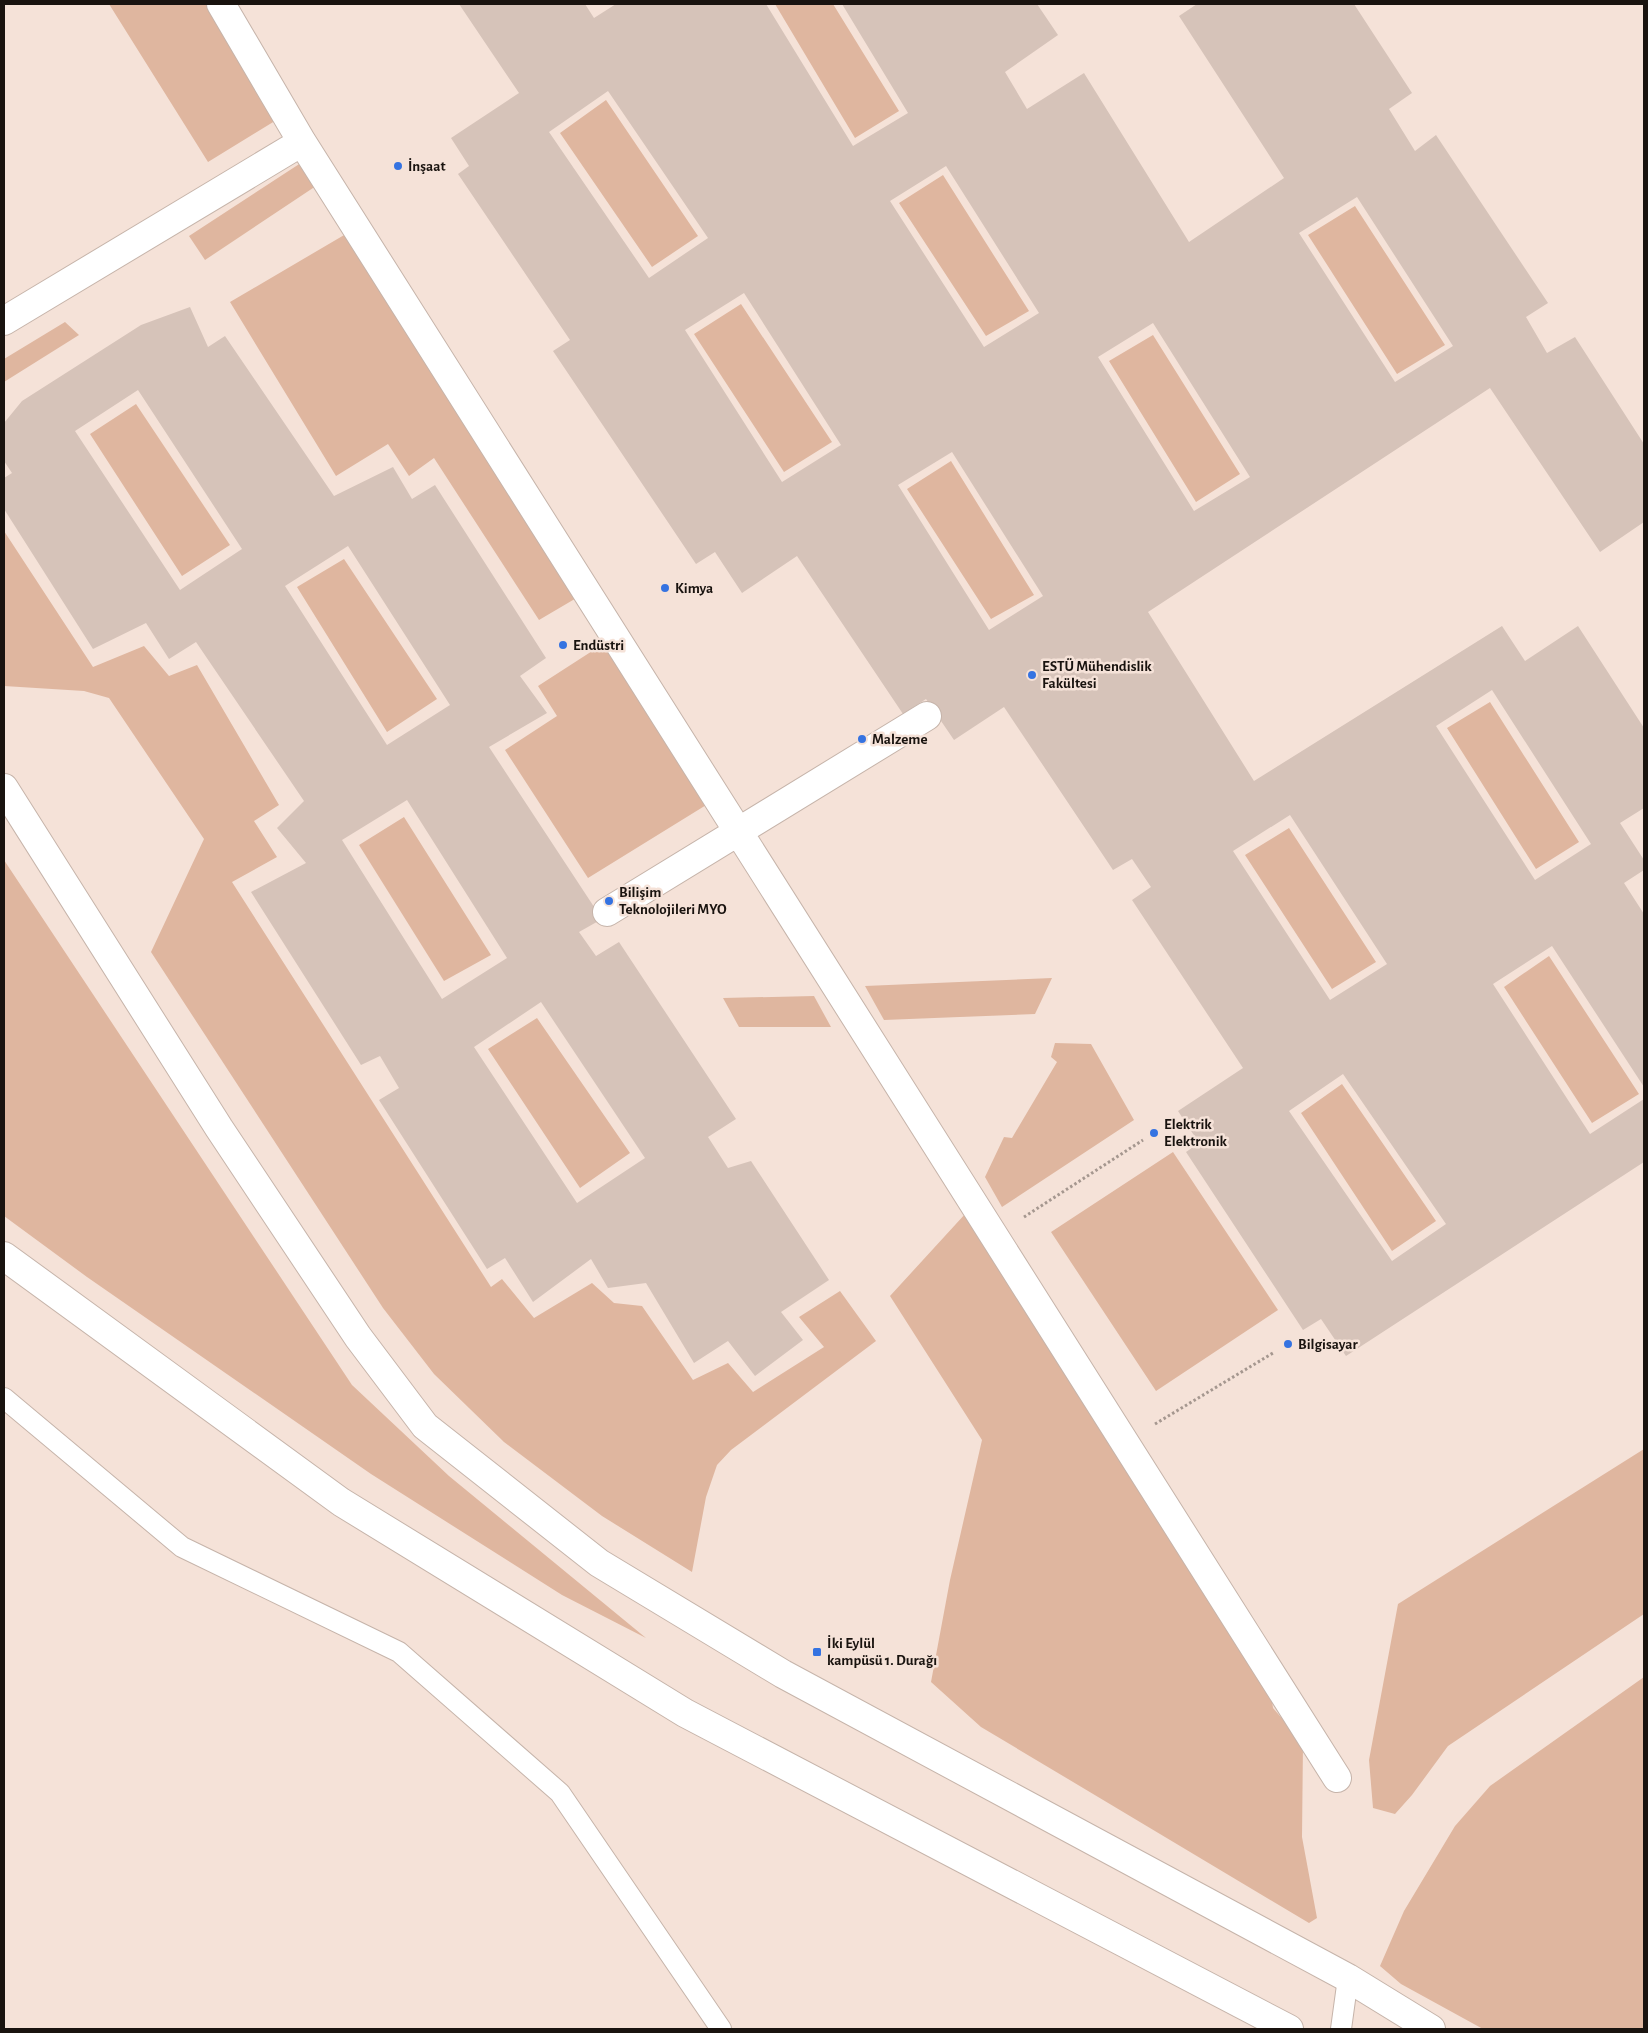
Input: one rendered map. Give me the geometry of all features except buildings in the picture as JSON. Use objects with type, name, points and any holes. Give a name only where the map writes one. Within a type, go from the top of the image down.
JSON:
[{"type":"street","points":[[221,4],[302,142],[1337,1778]]},
{"type":"street","points":[[4,322],[302,142]]},
{"type":"street","points":[[607,912],[927,716]]},
{"type":"street","points":[[4,788],[219,1128],[358,1337],[425,1426],[598,1563],[783,1674],[1348,1978],[1430,2029]]},
{"type":"street","points":[[4,1256],[341,1502],[685,1713],[1289,2029]]},
{"type":"lane","points":[[4,1398],[182,1547],[399,1652],[560,1793],[721,2029]]},
{"type":"lane","points":[[1341,2029],[1348,1978]]},
{"type":"path","points":[[994,1236],[1143,1140]]},
{"type":"path","points":[[1124,1442],[1273,1353]]},
{"type":"shaded area","points":[[109,4],[212,4],[283,116],[208,162]]},
{"type":"shaded area","points":[[775,4],[833,4],[899,111],[855,138]]},
{"type":"shaded area","points":[[606,100],[698,236],[652,267],[560,133]]},
{"type":"shaded area","points":[[310,157],[325,180],[205,260],[189,236]]},
{"type":"shaded area","points":[[943,175],[1029,311],[986,336],[899,203]]},
{"type":"shaded area","points":[[1355,206],[1445,345],[1397,374],[1308,235]]},
{"type":"shaded area","points":[[351,231],[590,590],[539,620],[434,458],[409,476],[388,444],[336,476],[230,302]]},
{"type":"shaded area","points":[[741,304],[832,442],[784,472],[694,334]]},
{"type":"shaded area","points":[[65,322],[79,335],[4,382],[4,359]]},
{"type":"shaded area","points":[[1153,335],[1240,474],[1196,502],[1109,361]]},
{"type":"shaded area","points":[[136,404],[230,545],[182,576],[90,434]]},
{"type":"shaded area","points":[[951,461],[1034,595],[991,619],[907,489]]},
{"type":"shaded area","points":[[4,531],[93,667],[144,646],[169,676],[197,665],[279,805],[254,821],[277,857],[232,882],[491,1287],[502,1279],[534,1318],[592,1283],[614,1303],[642,1306],[693,1380],[728,1363],[753,1392],[824,1347],[799,1317],[840,1291],[876,1341],[731,1450],[717,1465],[706,1497],[692,1572],[602,1516],[504,1442],[434,1374],[383,1308],[151,952],[204,839],[109,698],[84,691],[4,686]]},
{"type":"shaded area","points":[[344,559],[437,699],[387,732],[297,587]]},
{"type":"shaded area","points":[[617,635],[724,794],[588,878],[505,750],[557,716],[538,686]]},
{"type":"shaded area","points":[[1490,702],[1579,842],[1536,869],[1447,728]]},
{"type":"shaded area","points":[[404,817],[491,955],[444,981],[359,845]]},
{"type":"shaded area","points":[[1289,828],[1376,962],[1332,989],[1245,855]]},
{"type":"shaded area","points":[[4,860],[352,1385],[449,1476],[646,1638],[562,1595],[371,1474],[87,1277],[4,1216]]},
{"type":"shaded area","points":[[1549,956],[1639,1094],[1592,1123],[1504,987]]},
{"type":"shaded area","points":[[1052,978],[1035,1014],[884,1020],[865,986]]},
{"type":"shaded area","points":[[814,996],[831,1027],[739,1027],[723,998]]},
{"type":"shaded area","points":[[537,1018],[630,1153],[580,1188],[488,1049]]},
{"type":"shaded area","points":[[1055,1043],[1091,1044],[1134,1120],[1002,1207],[985,1177],[1004,1137],[1012,1138],[1057,1062],[1051,1057]]},
{"type":"shaded area","points":[[1342,1084],[1436,1221],[1392,1251],[1301,1113]]},
{"type":"shaded area","points":[[1173,1152],[1278,1310],[1156,1391],[1051,1232]]},
{"type":"shaded area","points":[[966,1213],[1270,1686],[1273,1708],[1303,1743],[1302,1837],[1317,1918],[1309,1923],[981,1727],[931,1682],[950,1580],[982,1440],[890,1296]]},
{"type":"shaded area","points":[[1644,1449],[1644,1614],[1448,1746],[1412,1795],[1395,1814],[1373,1808],[1369,1760],[1398,1604]]},
{"type":"shaded area","points":[[1644,1677],[1644,2029],[1483,2029],[1401,1984],[1380,1966],[1404,1911],[1455,1826],[1490,1786]]},
{"type":"place","name":"İnşaat","points":[[398,166]]},
{"type":"place","name":"Kimya","points":[[665,588]]},
{"type":"place","name":"Endüstri","points":[[563,645]]},
{"type":"place","name":"ESTÜ Mühendislik Fakültesi","points":[[1032,675]]},
{"type":"place","name":"Malzeme","points":[[862,739]]},
{"type":"place","name":"Bilişim Teknolojileri MYO","points":[[609,901]]},
{"type":"place","name":"Elektrik Elektronik","points":[[1154,1133]]},
{"type":"place","name":"Bilgisayar","points":[[1288,1344]]},
{"type":"place","name":"İki Eylül kampüsü 1. Durağı","points":[[817,1652]]}]
